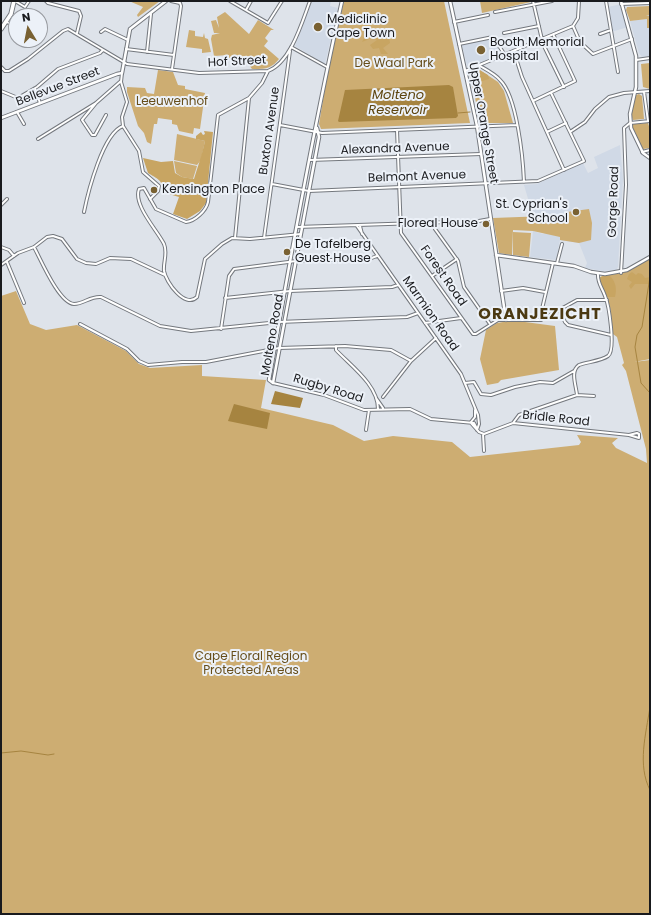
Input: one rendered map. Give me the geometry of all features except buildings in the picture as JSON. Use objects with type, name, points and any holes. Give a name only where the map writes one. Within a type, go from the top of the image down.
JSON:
[{"type":"main road","points":[[1,29],[7,22],[15,1]]},
{"type":"street","points":[[15,1],[24,7],[29,1]]},
{"type":"street","points":[[46,1],[48,4],[79,11],[81,16],[77,33]]},
{"type":"street","points":[[150,199],[158,191],[159,186],[143,172],[138,151],[123,126],[122,118],[127,102],[121,81],[128,40],[132,27],[166,1]]},
{"type":"street","points":[[171,1],[180,4],[181,6],[172,69]]},
{"type":"street","points":[[230,1],[269,22],[282,1]]},
{"type":"street","points":[[246,10],[251,1]]},
{"type":"street","name":"Hof Street","points":[[124,62],[207,73],[219,71],[268,71],[276,66],[290,50],[310,1]]},
{"type":"street","name":"Molteno Road","points":[[274,383],[276,363],[315,161],[317,148],[317,127],[327,67],[342,1]]},
{"type":"street","name":"Upper Orange Street","points":[[450,1],[477,126],[484,184],[506,320]]},
{"type":"street","points":[[533,1],[542,40],[564,87]]},
{"type":"street","points":[[495,12],[552,1]]},
{"type":"street","points":[[465,71],[554,36],[573,26],[578,18],[580,1]]},
{"type":"street","points":[[606,1],[618,72]]},
{"type":"street","points":[[649,158],[642,152],[630,123],[630,108],[634,93],[636,60],[632,39],[621,2],[650,3]]},
{"type":"street","points":[[147,52],[152,17],[150,13]]},
{"type":"street","points":[[454,22],[488,15]]},
{"type":"street","points":[[504,33],[539,26]]},
{"type":"street","points":[[573,26],[580,42],[593,54],[632,39]]},
{"type":"street","points":[[1,67],[8,71],[24,62],[65,30],[70,29],[124,62]]},
{"type":"street","points":[[101,32],[106,29],[128,40]]},
{"type":"street","points":[[600,34],[611,30]]},
{"type":"street","points":[[533,101],[574,82],[575,79],[554,36]]},
{"type":"street","points":[[459,44],[493,37],[504,55]]},
{"type":"street","points":[[291,46],[327,67]]},
{"type":"street","points":[[1,91],[16,98],[35,89],[59,69],[100,53],[103,50]]},
{"type":"street","points":[[126,50],[174,55]]},
{"type":"street","name":"Buxton Avenue","points":[[264,238],[290,60],[290,50]]},
{"type":"street","points":[[514,52],[522,77],[564,170]]},
{"type":"street","points":[[284,57],[290,60]]},
{"type":"street","points":[[636,60],[650,58]]},
{"type":"street","points":[[480,66],[500,80],[507,89],[517,125],[524,182]]},
{"type":"street","points":[[165,275],[165,247],[147,217],[139,198],[139,189],[145,189],[157,210],[186,222],[190,221],[205,210],[208,202],[218,115],[249,98],[262,83],[268,71]]},
{"type":"street","name":"Bellevue Street","points":[[1,118],[122,73]]},
{"type":"street","points":[[106,115],[95,135],[92,135],[82,120],[96,103],[121,81]]},
{"type":"street","points":[[35,89],[40,103]]},
{"type":"street","points":[[551,93],[570,132],[585,122],[596,109],[610,97],[624,93],[650,91]]},
{"type":"street","points":[[624,131],[625,127],[630,123],[649,121],[644,92]]},
{"type":"street","points":[[234,238],[249,98]]},
{"type":"street","points":[[38,139],[96,103]]},
{"type":"street","points":[[17,112],[24,124]]},
{"type":"street","points":[[547,132],[566,123]]},
{"type":"street","points":[[280,125],[317,132],[517,125]]},
{"type":"street","points":[[84,212],[97,166],[114,132],[123,126]]},
{"type":"street","points":[[624,131],[627,128],[631,128]]},
{"type":"street","name":"Forest Road","points":[[397,130],[401,233],[461,318],[475,335],[490,324]]},
{"type":"street","name":"Gorge Road","points":[[621,272],[626,185],[624,131]]},
{"type":"street","name":"Molteno Road","points":[[274,383],[269,380],[275,343],[312,147],[317,132]]},
{"type":"street","name":"Belmont Avenue","points":[[272,184],[309,191],[539,181],[584,160],[570,132]]},
{"type":"street","points":[[312,147],[317,148]]},
{"type":"street","points":[[642,152],[650,150],[649,158]]},
{"type":"street","name":"Alexandra Avenue","points":[[310,160],[481,154]]},
{"type":"street","points":[[307,175],[312,176]]},
{"type":"street","points":[[1,205],[7,199]]},
{"type":"street","points":[[297,227],[433,223],[490,219]]},
{"type":"street","points":[[433,223],[435,229],[456,259],[464,287],[490,324],[498,320],[543,319],[577,300],[607,300]]},
{"type":"street","name":"Marmion Road","points":[[356,226],[461,374],[479,421],[477,430]]},
{"type":"street","name":"Marmion Road","points":[[360,226],[362,235]]},
{"type":"street","points":[[1,265],[14,256],[34,247],[47,237],[55,236],[62,239],[74,256],[82,262],[93,264],[110,258],[131,259],[165,275],[181,298],[194,300],[198,295],[202,266],[206,257],[222,244],[234,238],[250,239],[301,234]]},
{"type":"street","points":[[557,263],[562,244]]},
{"type":"street","points":[[1,247],[9,250],[14,256]]},
{"type":"street","points":[[34,247],[56,288],[71,304],[77,304],[90,298],[99,297],[160,326],[196,331],[279,322],[407,317],[418,314]]},
{"type":"street","points":[[496,255],[574,266],[598,273],[621,272],[650,257]]},
{"type":"street","points":[[221,328],[229,274],[234,269],[296,261],[369,259],[377,256]]},
{"type":"street","points":[[432,276],[456,259]]},
{"type":"street","points":[[7,262],[24,302]]},
{"type":"street","points":[[543,319],[541,313],[552,263]]},
{"type":"street","points":[[288,273],[293,275]]},
{"type":"street","points":[[465,383],[474,382],[481,394],[489,395],[515,387],[540,382],[553,383],[574,371],[579,365],[610,354],[612,347],[607,300],[597,282],[598,273]]},
{"type":"street","points":[[225,298],[290,291],[392,287],[398,285]]},
{"type":"street","points":[[501,291],[524,288],[546,292]]},
{"type":"street","points":[[559,309],[568,325],[611,335]]},
{"type":"street","points":[[281,310],[286,311]]},
{"type":"street","points":[[425,323],[461,318]]},
{"type":"street","points":[[80,324],[127,349],[139,361],[148,365],[182,362],[206,362],[279,348],[336,346],[391,350],[411,361]]},
{"type":"street","points":[[277,334],[282,335]]},
{"type":"street","points":[[383,397],[411,361],[436,338]]},
{"type":"street","points":[[275,343],[280,343]]},
{"type":"street","points":[[336,346],[336,350],[368,384],[384,408]]},
{"type":"street","points":[[272,362],[276,363]]},
{"type":"street","points":[[574,371],[577,395]]},
{"type":"street","points":[[270,374],[274,375]]},
{"type":"street","name":"Rugby Road","points":[[274,383],[324,395],[358,409],[411,409],[431,420],[471,423]]},
{"type":"street","points":[[513,423],[519,415],[577,395],[594,396]]},
{"type":"street","points":[[376,398],[378,409]]},
{"type":"street","points":[[474,409],[475,417],[471,423],[476,424],[477,430],[483,434],[484,451]]},
{"type":"street","points":[[366,430],[369,410]]},
{"type":"street","name":"Bridle Road","points":[[483,434],[489,434],[513,423],[629,435],[637,438],[640,436],[637,433],[629,435]]},
{"type":"shaded area","name":"Mediclinic Cape Town","points":[[312,1],[331,1],[330,6],[338,8],[325,64],[295,46]]},
{"type":"shaded area","points":[[621,4],[628,27],[611,32],[608,7]]},
{"type":"shaded area","points":[[646,15],[650,15],[650,56],[642,57],[639,53],[630,21],[646,19]]},
{"type":"shaded area","points":[[369,28],[375,28],[389,37],[390,43],[383,48],[388,54],[381,54],[379,48],[373,49],[370,45],[377,40],[372,38],[362,42]]},
{"type":"shaded area","name":"Booth Memorial Hospital","points":[[493,38],[501,54],[469,67],[467,66],[462,45]]},
{"type":"shaded area","points":[[479,70],[488,75],[489,79],[472,84],[469,73]]},
{"type":"shaded area","points":[[204,131],[213,132],[206,203],[200,211],[187,219],[173,214],[179,197],[162,192],[163,188],[161,182],[148,173],[143,158],[161,162],[173,161],[175,173],[182,177],[194,179],[205,141],[196,139],[196,136],[201,132],[203,135],[205,134]]},
{"type":"shaded area","name":"St. Cyprian's School","points":[[620,145],[623,179],[618,267],[616,270],[603,271],[585,268],[587,263],[579,243],[560,240],[556,260],[530,257],[533,231],[543,234],[549,232],[545,215],[533,216],[524,185],[537,184],[583,163],[588,173],[598,168],[594,157]]},
{"type":"shaded area","points":[[632,272],[636,275],[638,273],[642,274],[645,278],[650,277],[650,284],[635,284],[631,289],[629,286],[632,282],[627,279],[629,274]]},
{"type":"shaded area","points":[[610,276],[614,281],[616,288],[615,297],[607,297],[599,282],[599,278]]},
{"type":"green space","points":[[129,1],[160,1],[138,17],[137,15],[143,7]]},
{"type":"green space","name":"De Waal Park","points":[[344,1],[444,1],[470,123],[321,129],[319,124],[328,70]]},
{"type":"green space","points":[[480,1],[531,1],[531,2],[482,13]]},
{"type":"green space","points":[[650,6],[650,15],[646,15],[650,16],[650,28],[647,28],[647,19],[630,21],[626,10],[627,7]]},
{"type":"green space","points":[[225,12],[249,34],[258,20],[274,30],[271,30],[265,38],[268,41],[264,46],[279,59],[267,68],[252,69],[249,65],[237,61],[237,57],[229,58],[229,55],[214,56],[211,39],[212,35],[220,33],[214,33],[211,21],[216,20],[219,28],[217,17]]},
{"type":"green space","points":[[189,30],[195,31],[195,36],[203,37],[204,33],[205,38],[208,39],[211,52],[202,53],[202,49],[186,47]]},
{"type":"green space","points":[[650,63],[650,89],[643,87],[641,64]]},
{"type":"green space","name":"Leeuwenhof","points":[[158,70],[173,72],[178,85],[185,86],[185,89],[205,93],[200,129],[194,128],[193,134],[179,131],[177,125],[172,124],[172,120],[158,118],[157,124],[154,124],[151,144],[147,142],[144,133],[138,126],[127,92],[127,87],[145,88],[147,93],[154,94]]},
{"type":"green space","points":[[480,70],[498,82],[504,91],[513,123],[481,123],[469,73]]},
{"type":"green space","points":[[639,94],[642,96],[644,119],[633,120],[633,104],[636,95]]},
{"type":"green space","points":[[648,123],[650,129],[650,148],[643,149],[632,127],[633,124]]},
{"type":"green space","points":[[177,134],[205,141],[201,160],[197,165],[174,160]]},
{"type":"green space","points":[[174,161],[197,166],[193,179],[182,177],[176,173]]},
{"type":"green space","points":[[589,209],[592,223],[591,240],[579,243],[560,240],[560,237],[533,231],[513,230],[512,255],[499,253],[493,218],[546,216],[548,225],[553,218],[566,215],[567,212]]},
{"type":"green space","points":[[513,232],[531,233],[529,257],[513,255]]},
{"type":"green space","name":"Cape Floral Region Protected Areas","points":[[650,259],[650,359],[634,362],[650,360],[650,914],[1,914],[1,296],[16,291],[30,324],[46,330],[77,325],[126,351],[139,364],[150,368],[202,365],[202,376],[266,380],[261,408],[333,425],[364,441],[393,436],[452,442],[470,457],[579,445],[581,442],[577,435],[618,438],[612,443],[616,448],[647,463],[646,449],[626,371],[622,365],[624,363],[617,337],[613,334],[610,307],[607,297],[599,282],[599,278],[602,276],[623,273]]},
{"type":"green space","points":[[525,322],[555,326],[559,370],[501,380],[498,383],[487,385],[480,359],[486,330],[497,323]]},
{"type":"water","name":"Molteno Reservoir","points":[[449,85],[453,87],[458,116],[456,118],[338,121],[345,90]]},
{"type":"water","points":[[275,391],[303,398],[300,408],[271,404]]},
{"type":"water","points":[[234,404],[270,413],[267,429],[228,421]]},
{"type":"waterway","points":[[458,113],[470,112]]},
{"type":"waterway","points":[[650,277],[642,327],[637,335],[635,347],[641,383],[650,393]]},
{"type":"waterway","points":[[650,707],[643,760],[646,780],[650,790]]},
{"type":"waterway","points":[[1,753],[21,751],[48,755],[54,754]]},
{"type":"place","name":"Mediclinic Cape Town","points":[[318,27]]},
{"type":"place","name":"Booth Memorial Hospital","points":[[481,50]]},
{"type":"place","name":"Kensington Place","points":[[154,190]]},
{"type":"place","name":"St. Cyprian's School","points":[[576,212]]},
{"type":"place","name":"Floreal House","points":[[486,224]]},
{"type":"place","name":"De Tafelberg Guest House","points":[[287,252]]},
{"type":"district","name":"ORANJEZICHT","points":[[540,315]]}]
